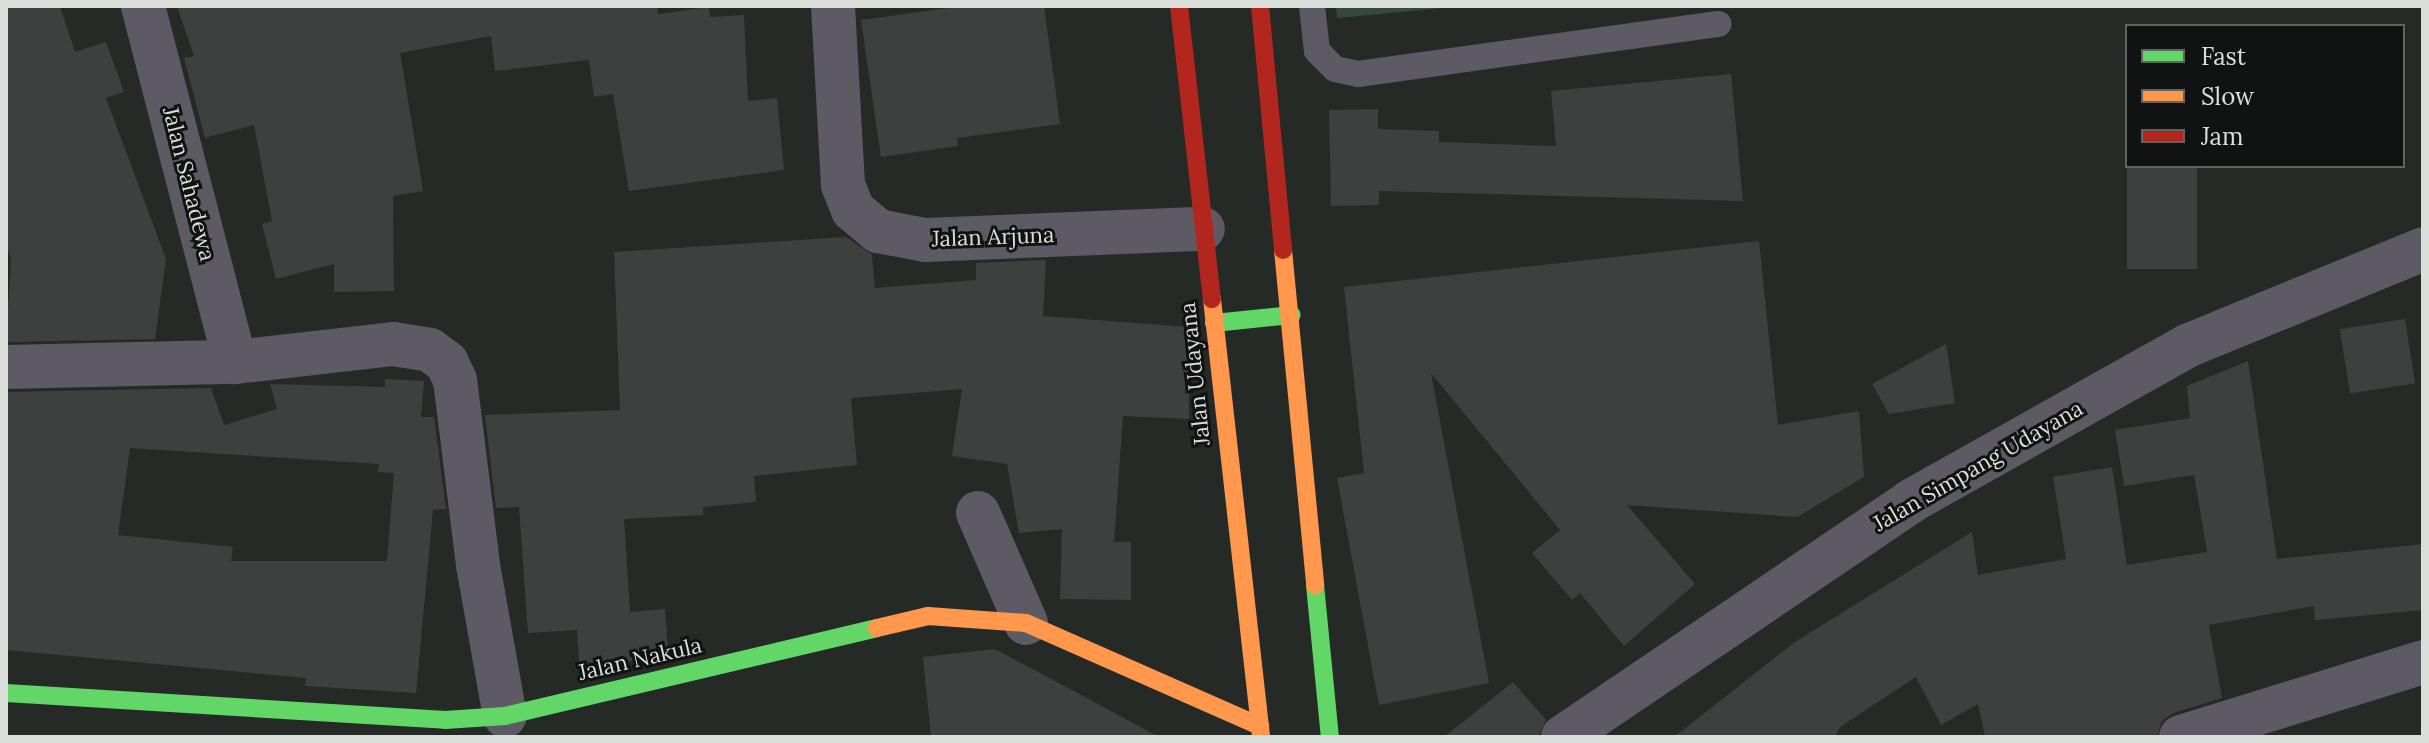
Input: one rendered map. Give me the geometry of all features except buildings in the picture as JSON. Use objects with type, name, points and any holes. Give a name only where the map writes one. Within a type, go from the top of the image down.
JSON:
[{"type":"street","name":"Jalan Sahadewa","points":[[143,6],[235,362]]},
{"type":"street","name":"Jalan Arjuna","points":[[833,6],[843,185],[853,210],[878,231],[925,240],[1203,229]]},
{"type":"street","name":"Jalan Udayana","points":[[1179,6],[1260,732]]},
{"type":"street","points":[[1260,6],[1330,737]]},
{"type":"street","name":"Jalan Simpang Udayana","points":[[1582,731],[1924,493],[2187,346],[2423,249]]},
{"type":"street","points":[[1214,323],[1292,315]]},
{"type":"street","points":[[6,367],[235,362],[393,344],[430,350],[447,363],[455,380],[478,565],[505,716]]},
{"type":"street","points":[[978,513],[1026,623]]},
{"type":"street","name":"Jalan Nakula","points":[[6,693],[445,720],[505,716],[928,616],[1026,623],[1260,732]]},
{"type":"street","points":[[2181,737],[2423,662]]},
{"type":"lane","points":[[1312,6],[1317,51],[1335,69],[1358,74],[1719,24]]},
{"type":"green space","points":[[1336,6],[1465,6],[1337,18]]},
{"type":"traffic: fast","points":[[1214,323],[1292,315]]},
{"type":"traffic: fast","points":[[1315,585],[1330,737]]},
{"type":"traffic: fast","points":[[6,693],[445,720],[505,716],[877,628]]},
{"type":"traffic: slow","points":[[1283,250],[1315,585]]},
{"type":"traffic: slow","points":[[1212,299],[1261,737]]},
{"type":"traffic: slow","points":[[877,628],[928,616],[1026,623],[1260,726]]},
{"type":"traffic: jam","points":[[1179,6],[1212,299]]},
{"type":"traffic: jam","points":[[1260,6],[1283,250]]}]
